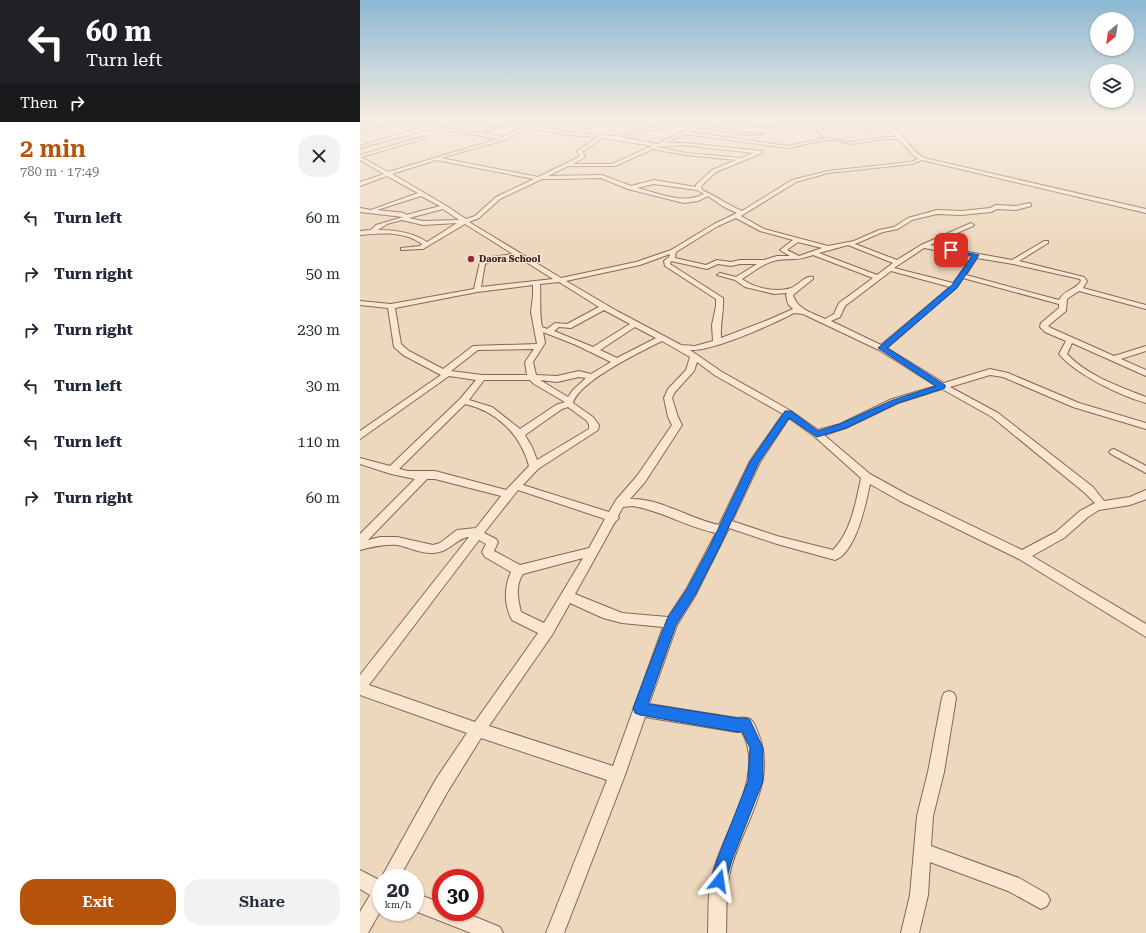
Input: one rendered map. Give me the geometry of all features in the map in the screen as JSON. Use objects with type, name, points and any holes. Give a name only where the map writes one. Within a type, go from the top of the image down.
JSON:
[{"type":"street","points":[[369,163],[444,207],[474,228],[605,308],[678,346],[719,374],[788,413],[817,434],[866,477],[904,498],[1023,556],[1146,631]]},
{"type":"street","points":[[360,184],[426,163]]},
{"type":"street","points":[[451,163],[539,177],[558,178],[601,176],[630,188],[684,201],[691,201],[708,194]]},
{"type":"street","points":[[404,249],[419,248],[482,213],[498,198],[527,185],[539,177],[570,163]]},
{"type":"street","points":[[564,165],[586,164],[613,166],[621,163]]},
{"type":"street","points":[[698,189],[700,184],[711,174],[735,163]]},
{"type":"street","points":[[718,342],[716,325],[720,306],[719,298],[667,265],[666,261],[672,254],[716,225],[739,214],[791,182],[808,176],[828,172],[915,163]]},
{"type":"street","points":[[937,163],[1146,211]]},
{"type":"street","points":[[630,188],[654,182],[698,189],[715,197],[762,230],[828,248]]},
{"type":"street","points":[[372,210],[421,194]]},
{"type":"street","points":[[737,279],[766,262],[777,258],[798,258],[828,248],[850,244],[881,231],[896,228],[910,219],[937,212],[961,213],[991,210],[996,207],[1016,208],[1029,205]]},
{"type":"street","points":[[373,232],[382,224],[444,207]]},
{"type":"street","points":[[360,210],[372,210],[414,216]]},
{"type":"street","points":[[402,218],[423,223],[453,221],[465,222]]},
{"type":"street","points":[[826,321],[837,316],[842,305],[897,263],[923,246],[971,225]]},
{"type":"street","points":[[360,234],[387,232],[413,235],[426,244]]},
{"type":"street","points":[[798,258],[783,250],[786,246],[799,239]]},
{"type":"street","points":[[1013,262],[1046,242]]},
{"type":"street","points":[[850,244],[897,263]]},
{"type":"street","points":[[923,246],[1013,262],[1082,278],[1084,281],[1079,290]]},
{"type":"street","points":[[812,253],[879,278]]},
{"type":"street","points":[[672,254],[677,261],[707,267],[716,263],[731,264],[741,262],[766,262]]},
{"type":"street","points":[[361,305],[391,306],[430,300],[477,290],[560,280],[638,264],[672,254]]},
{"type":"street","points":[[477,290],[482,263],[491,259],[520,255]]},
{"type":"street","points":[[882,348],[955,286],[976,255]]},
{"type":"street","points":[[890,268],[955,286]]},
{"type":"street","points":[[720,274],[737,279],[747,286],[774,292],[793,290]]},
{"type":"street","points":[[962,276],[1062,303]]},
{"type":"street","points":[[799,311],[792,304],[789,295],[793,290],[811,278]]},
{"type":"street","points":[[536,282],[537,296],[535,312],[541,343],[529,362],[532,377],[542,386],[569,402],[590,419],[594,425],[593,430],[534,468],[512,490],[477,533],[360,687],[478,730],[617,775]]},
{"type":"street","points":[[1146,307],[1079,290],[1072,291],[1064,298],[1062,303],[1063,309],[1044,325],[1044,327],[1070,340],[1115,358],[1146,373]]},
{"type":"street","points":[[391,306],[397,345],[406,353],[445,373],[482,378],[532,377],[557,379],[579,374],[592,377]]},
{"type":"street","points":[[548,331],[558,325],[568,326],[605,308]]},
{"type":"street","points":[[678,346],[700,347],[718,342],[771,322],[794,311],[799,311],[826,321],[882,348],[942,386],[1003,420],[1089,490],[1102,505]]},
{"type":"street","points":[[595,350],[635,324]]},
{"type":"street","points":[[538,328],[595,350],[618,362]]},
{"type":"street","points":[[519,434],[569,402],[572,395],[592,377],[662,338]]},
{"type":"street","points":[[1070,340],[1063,354],[1073,365],[1093,377],[1146,400]]},
{"type":"street","points":[[360,436],[476,348],[540,346]]},
{"type":"street","points":[[1115,358],[1146,348]]},
{"type":"street","points":[[395,869],[442,785],[478,730],[547,631],[566,596],[614,518],[620,503],[641,479],[677,425],[673,417],[668,398],[671,391],[690,371],[694,356]]},
{"type":"street","points":[[817,434],[843,426],[896,402],[942,386],[990,372],[1016,379],[1076,405],[1146,426]]},
{"type":"street","points":[[391,471],[463,401],[482,378]]},
{"type":"street","points":[[463,401],[478,404],[491,409],[519,434],[526,442],[534,468]]},
{"type":"street","points":[[556,933],[617,775],[671,623],[691,592],[724,527],[754,462],[788,413]]},
{"type":"street","points":[[1114,452],[1146,470]]},
{"type":"street","points":[[360,461],[408,475],[425,474],[512,490],[584,507],[614,518]]},
{"type":"street","points":[[360,541],[425,474]]},
{"type":"street","points":[[620,503],[640,502],[704,526],[724,527],[835,555],[840,551],[848,537],[862,504],[866,477]]},
{"type":"street","points":[[1023,556],[1061,534],[1081,515],[1102,505],[1138,500],[1146,494]]},
{"type":"street","points":[[360,546],[380,541],[398,541],[433,549],[443,547],[461,533],[477,533],[492,542],[488,552],[489,554],[519,570]]},
{"type":"street","points":[[547,631],[516,616],[512,606],[512,600],[516,574],[519,570],[594,551]]},
{"type":"street","points":[[566,596],[622,618],[638,620],[656,618],[671,623]]},
{"type":"street","points":[[910,933],[918,895],[925,816],[936,772],[949,698]]},
{"type":"street","points":[[640,708],[737,725],[746,724],[757,748],[756,781],[725,860],[719,881],[717,933]]},
{"type":"street","points":[[922,851],[1013,884],[1041,900]]},
{"type":"street","points":[[360,879],[372,886]]},
{"type":"street","points":[[424,906],[494,933]]},
{"type":"street","points":[[360,930],[372,908]]},
{"type":"place","name":"Daora School","points":[[471,259]]},
{"type":"route","points":[[719,881],[725,860],[756,781],[757,748],[746,724],[737,725],[640,708],[671,623],[691,592],[714,548],[754,462],[788,413],[817,434],[843,426],[896,402],[942,386],[882,348],[947,294],[955,286],[976,255],[951,250]]}]
